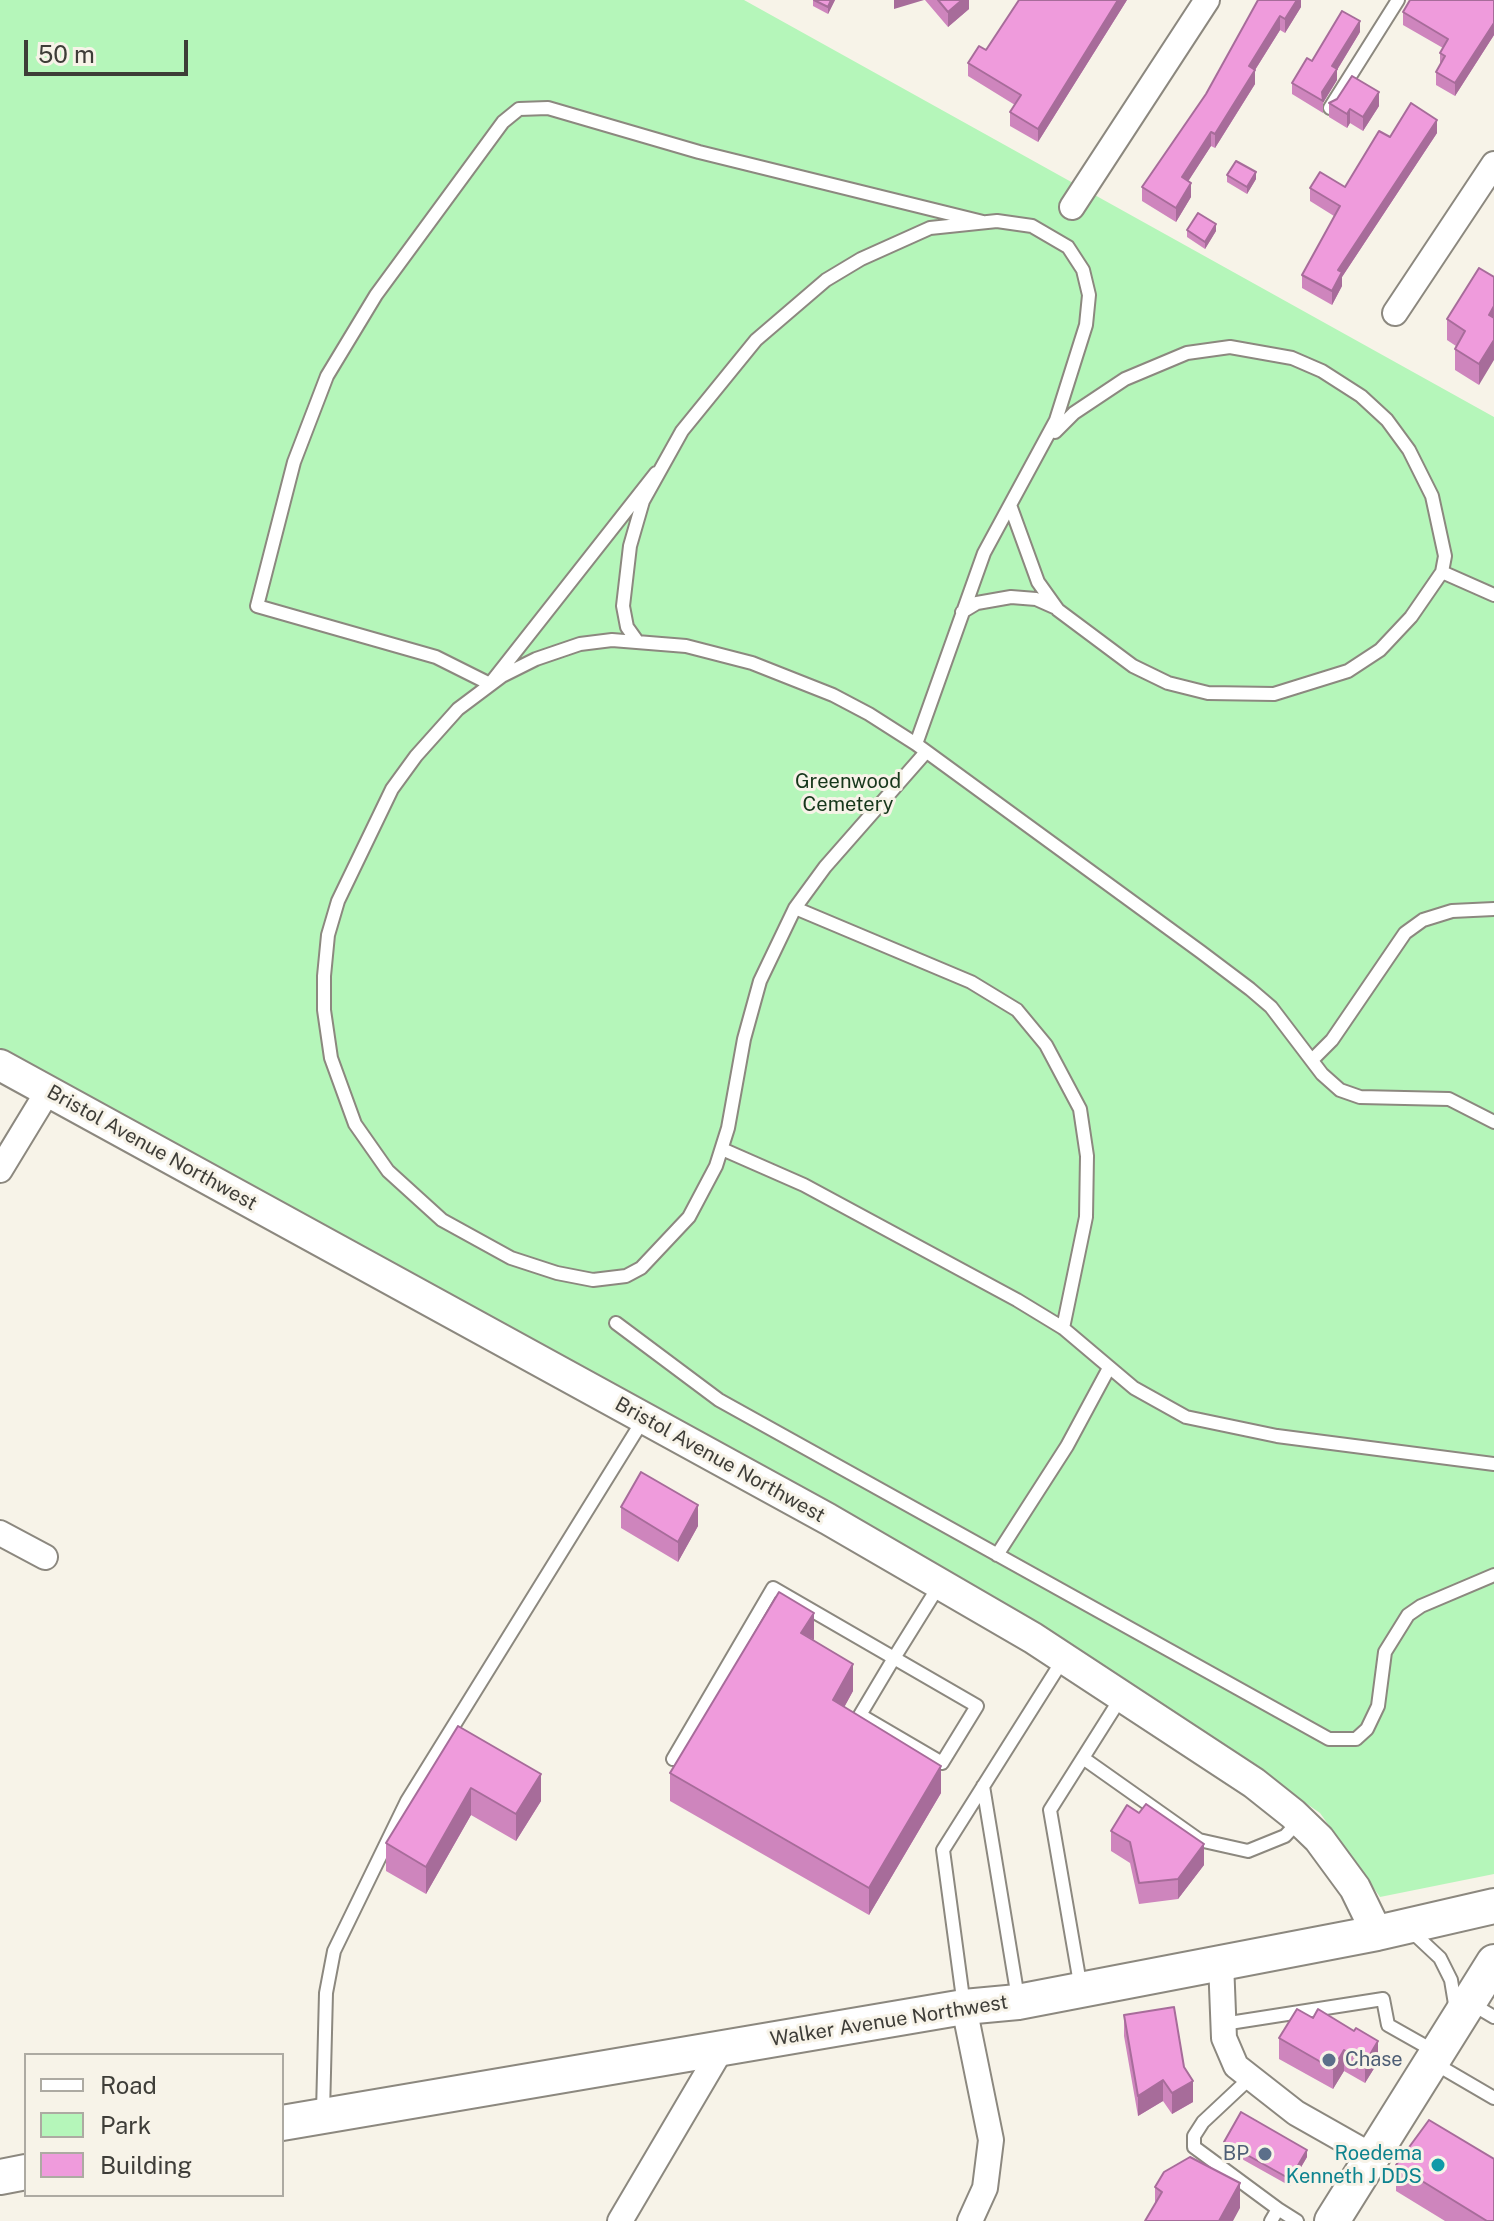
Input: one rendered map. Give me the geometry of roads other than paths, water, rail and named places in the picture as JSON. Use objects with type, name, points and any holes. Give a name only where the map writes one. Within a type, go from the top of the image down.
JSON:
[{"type":"main road","name":"Walker Avenue Northwest","points":[[284,2123],[964,2007],[1018,2002],[1392,1930],[1494,1906]]},
{"type":"main road","points":[[1340,2218],[1372,2156],[1434,2057],[1473,2013],[1494,1962]]},
{"type":"main road","points":[[0,2177],[24,2172]]},
{"type":"street","points":[[1072,207],[1207,0]]},
{"type":"street","points":[[1395,313],[1494,164]]},
{"type":"street","name":"Bristol Avenue Northwest","points":[[0,1065],[645,1418],[940,1584],[1064,1658],[1254,1783],[1300,1820],[1392,1930]]},
{"type":"street","points":[[0,1170],[48,1091]]},
{"type":"street","points":[[0,1533],[45,1557]]},
{"type":"street","points":[[1221,1962],[1224,2038],[1236,2066],[1296,2113],[1372,2156]]},
{"type":"street","points":[[964,2007],[991,2140],[985,2188],[970,2221]]},
{"type":"street","points":[[620,2221],[722,2048]]},
{"type":"lane","points":[[1330,108],[1398,0]]},
{"type":"lane","points":[[490,684],[436,657],[257,606],[294,462],[327,376],[376,295],[512,113],[528,107],[548,108],[699,152],[983,222]]},
{"type":"lane","points":[[490,684],[656,473],[692,417],[742,355],[810,291],[861,259],[930,228],[983,222],[1023,223],[1048,233],[1068,247],[1087,281],[1089,309],[1067,394],[1036,459],[984,553],[962,612],[921,748],[795,908],[760,981],[722,1149],[698,1202],[657,1254],[626,1276],[593,1280],[557,1273],[511,1258],[442,1220],[388,1171],[355,1124],[337,1082],[328,1039],[324,993],[328,935],[350,874],[402,773],[458,709],[490,684],[556,651],[596,641],[686,646],[776,672],[833,695],[921,748],[1250,989],[1289,1028],[1330,1083],[1351,1094],[1436,1096],[1494,1122]]},
{"type":"lane","points":[[962,612],[977,603],[1011,597],[1036,599],[1058,610],[1109,651],[1168,683],[1208,693],[1274,694],[1330,680],[1364,662],[1411,617],[1442,572],[1444,544],[1428,484],[1398,434],[1375,408],[1348,387],[1322,371],[1282,355],[1230,347],[1199,350],[1154,364],[1104,391],[1074,413],[1036,459]]},
{"type":"lane","points":[[637,641],[623,615],[626,570],[638,515],[656,473]]},
{"type":"lane","points":[[1010,505],[1038,582],[1058,610]]},
{"type":"lane","points":[[1442,572],[1494,595]]},
{"type":"lane","points":[[795,908],[982,987],[1017,1010],[1046,1045],[1080,1109],[1087,1156],[1086,1217],[1063,1328]]},
{"type":"lane","points":[[1312,1060],[1332,1040],[1405,933],[1423,920],[1452,911],[1494,909]]},
{"type":"lane","points":[[722,1149],[804,1185],[887,1227],[1063,1328],[1142,1392],[1201,1423],[1494,1464]]},
{"type":"lane","points":[[616,1323],[719,1400],[1329,1739],[1345,1742],[1356,1739],[1374,1718],[1385,1652],[1401,1622],[1421,1606],[1494,1575]]},
{"type":"lane","points":[[997,1555],[1067,1446],[1109,1368]]},
{"type":"lane","points":[[323,2116],[326,1993],[334,1951],[407,1801],[645,1418]]},
{"type":"lane","points":[[673,1759],[773,1588],[894,1658],[977,1706],[942,1763],[860,1715],[894,1658],[940,1584]]},
{"type":"lane","points":[[964,2007],[943,1850],[1064,1658]]},
{"type":"lane","points":[[1081,1989],[1050,1810],[1122,1696]]},
{"type":"lane","points":[[1083,1758],[1199,1840],[1248,1851],[1285,1836],[1300,1820]]},
{"type":"lane","points":[[983,1786],[1018,2002]]},
{"type":"lane","points":[[1392,1930],[1440,1958],[1473,2013]]},
{"type":"lane","points":[[1223,2024],[1383,1999],[1388,2025],[1494,2098]]},
{"type":"lane","points":[[1250,2078],[1203,2122],[1194,2136],[1194,2147],[1297,2221]]},
{"type":"lane","points":[[1271,2221],[1278,2209]]},
{"type":"place","name":"Chase","points":[[1329,2060]]},
{"type":"place","name":"BP","points":[[1265,2154]]},
{"type":"place","name":"Roedema Kenneth J DDS","points":[[1438,2165]]},
{"type":"park label","name":"Greenwood Cemetery","points":[[848,794]]}]
